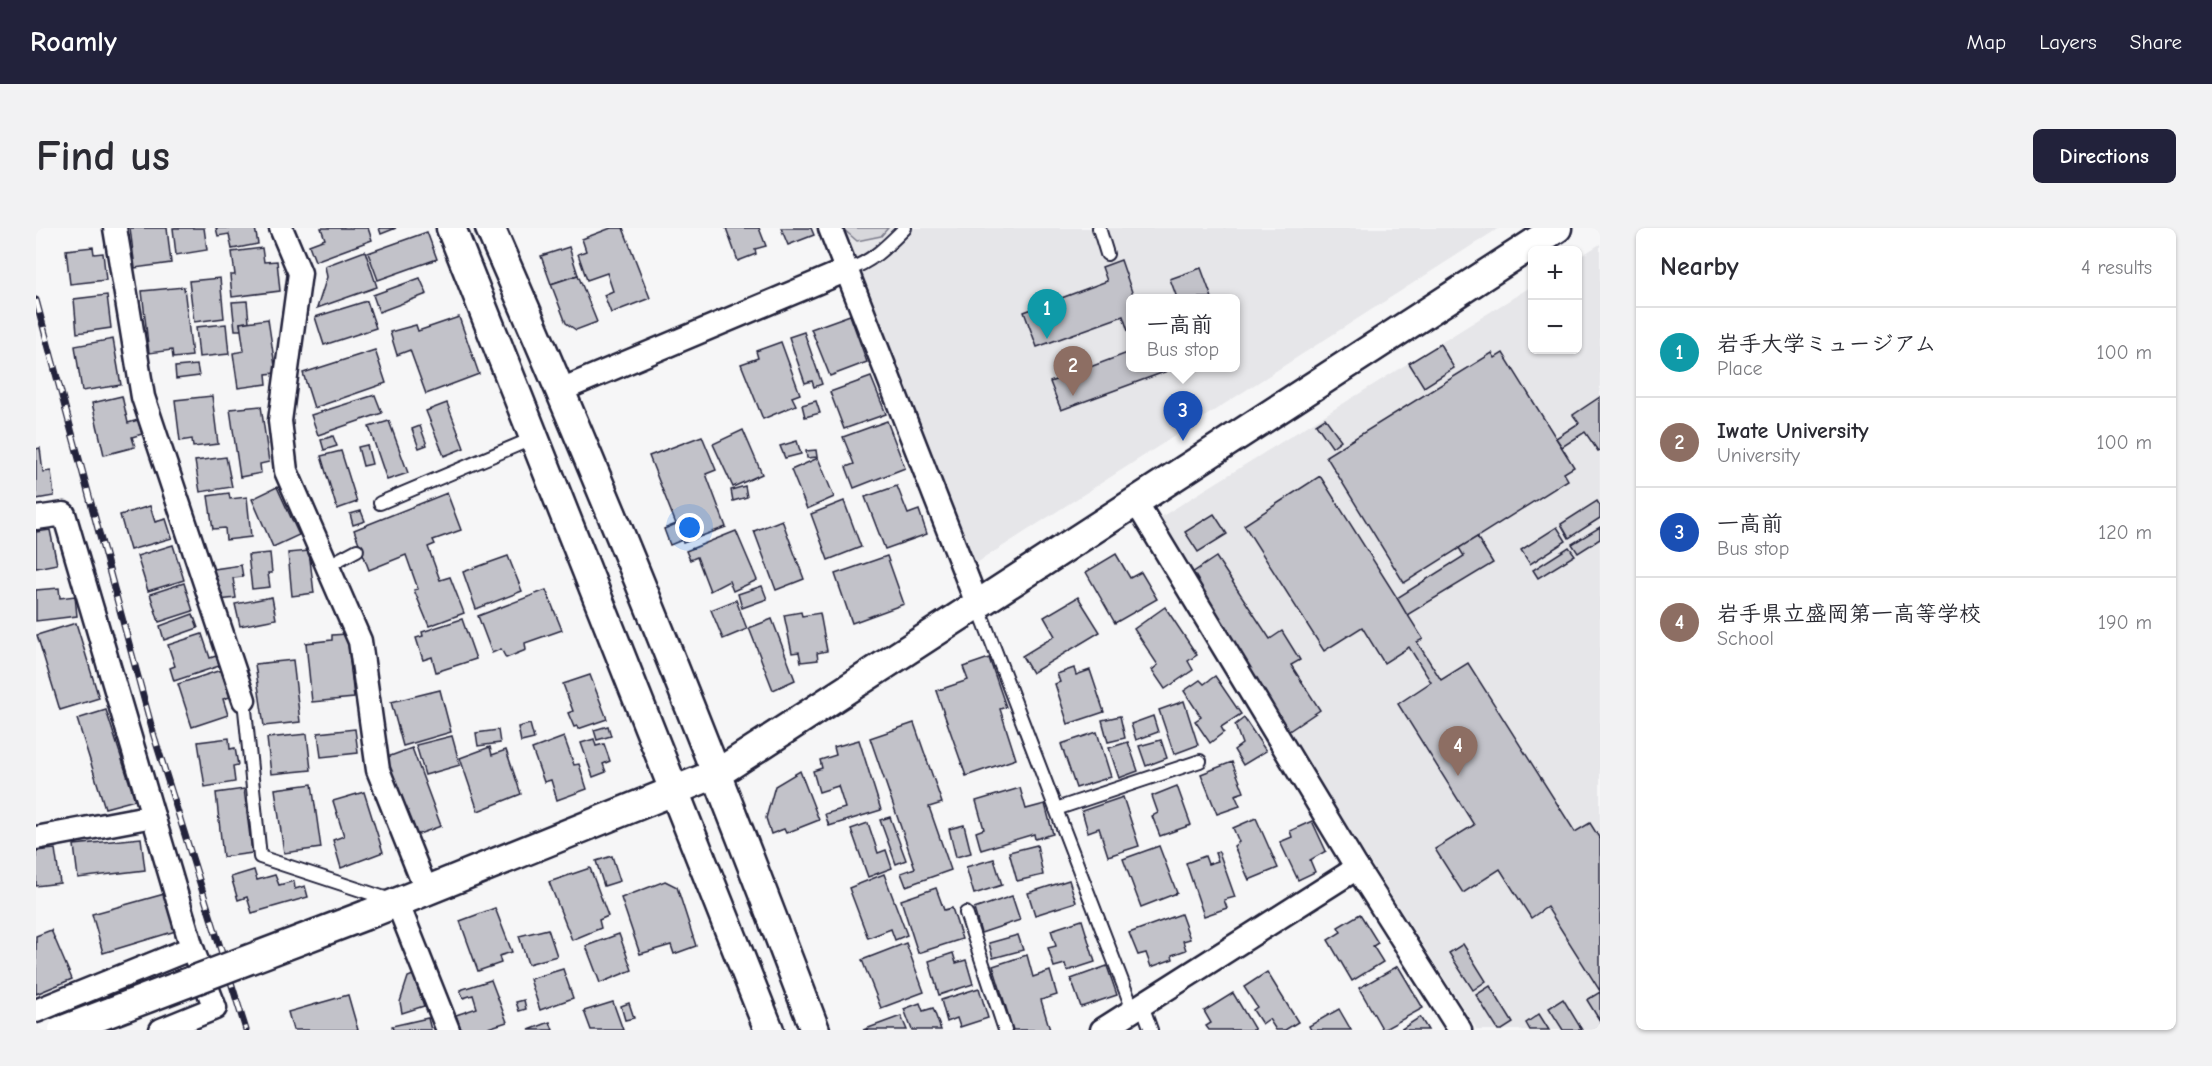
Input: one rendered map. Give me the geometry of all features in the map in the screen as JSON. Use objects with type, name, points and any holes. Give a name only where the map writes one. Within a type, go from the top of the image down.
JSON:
[{"type":"street","points":[[115,228],[143,397],[244,700]]},
{"type":"street","points":[[281,228],[300,273],[280,422],[286,471],[360,641],[378,770],[426,890]]},
{"type":"street","points":[[451,228],[768,1030]]},
{"type":"street","points":[[490,228],[561,390],[718,773],[815,1030]]},
{"type":"street","points":[[830,228],[978,606]]},
{"type":"street","points":[[63,1030],[366,915],[718,773],[1557,228]]},
{"type":"street","points":[[561,390],[847,270]]},
{"type":"street","points":[[1136,502],[1357,868],[1460,1030]]},
{"type":"street","points":[[36,518],[64,514],[192,948],[215,1008],[161,1030]]},
{"type":"street","points":[[36,838],[153,816]]},
{"type":"street","points":[[1101,1030],[1357,868]]},
{"type":"street","points":[[396,902],[448,1030]]},
{"type":"street","points":[[36,1011],[192,948]]},
{"type":"lane","points":[[847,270],[863,264],[878,254],[904,228]]},
{"type":"lane","points":[[1099,228],[1107,254]]},
{"type":"lane","points":[[380,503],[535,438]]},
{"type":"lane","points":[[327,566],[357,550]]},
{"type":"lane","points":[[978,606],[1056,809],[1137,1007],[1151,1030]]},
{"type":"lane","points":[[244,700],[260,857],[396,902]]},
{"type":"lane","points":[[1056,809],[1200,761]]},
{"type":"lane","points":[[966,914],[1005,1030]]},
{"type":"shaded area","points":[[842,228],[1499,228],[975,564]]},
{"type":"shaded area","points":[[842,228],[888,228],[881,236],[857,241]]},
{"type":"shaded area","points":[[1600,244],[1600,1030],[1477,1030],[1153,522],[1528,288],[1528,354],[1582,354],[1582,255]]},
{"type":"building","points":[[130,228],[167,228],[171,263],[135,268]]},
{"type":"building","points":[[173,228],[204,228],[207,250],[176,255]]},
{"type":"building","points":[[216,228],[255,228],[258,244],[232,249],[229,234],[218,236]]},
{"type":"building","points":[[321,228],[368,228],[372,240],[315,261],[309,245],[325,239]]},
{"type":"building","points":[[379,228],[396,228],[381,234]]},
{"type":"building","points":[[611,228],[623,228],[650,298],[611,313],[604,295],[613,291],[607,273],[587,280],[578,254],[586,251],[582,239]]},
{"type":"building","points":[[726,228],[759,228],[766,246],[755,249],[756,254],[738,261]]},
{"type":"building","points":[[781,228],[811,228],[814,235],[788,245]]},
{"type":"building","points":[[427,232],[437,259],[378,280],[368,253]]},
{"type":"building","points":[[93,247],[94,254],[103,253],[106,280],[70,284],[66,250]]},
{"type":"building","points":[[569,247],[578,275],[551,284],[541,256]]},
{"type":"building","points":[[262,248],[264,262],[277,261],[280,291],[232,297],[230,275],[235,275],[232,252]]},
{"type":"building","points":[[365,251],[377,287],[317,308],[327,277],[325,266]]},
{"type":"building","points":[[1121,260],[1133,294],[1126,294],[1126,325],[1123,316],[1037,347],[1024,312],[1107,281],[1102,267]]},
{"type":"building","points":[[1201,268],[1211,294],[1176,294],[1170,279]]},
{"type":"building","points":[[578,275],[597,322],[576,330],[566,323],[551,284]]},
{"type":"building","points":[[220,278],[224,318],[194,322],[189,281]]},
{"type":"building","points":[[420,278],[427,294],[379,312],[373,295]]},
{"type":"building","points":[[184,287],[192,356],[173,358],[172,350],[149,353],[142,291]]},
{"type":"building","points":[[107,295],[111,328],[77,333],[74,299]]},
{"type":"building","points":[[247,301],[249,322],[240,323],[241,330],[235,330],[232,302]]},
{"type":"building","points":[[367,301],[376,328],[324,345],[315,317]]},
{"type":"building","points":[[850,315],[867,362],[830,376],[811,329]]},
{"type":"building","points":[[459,317],[479,374],[426,394],[410,350],[397,355],[390,332],[416,325],[418,331]]},
{"type":"building","points":[[268,319],[276,373],[266,374],[267,384],[238,388],[233,353],[244,351],[240,323]]},
{"type":"building","points":[[226,324],[229,354],[199,357],[196,327]]},
{"type":"building","points":[[804,332],[822,384],[814,387],[812,381],[805,383],[789,337]]},
{"type":"building","points":[[113,339],[121,385],[82,391],[75,346]]},
{"type":"building","points":[[781,342],[800,394],[792,397],[796,405],[763,419],[741,364],[758,358],[756,351]]},
{"type":"building","points":[[1440,344],[1454,368],[1424,387],[1409,363]]},
{"type":"building","points":[[375,350],[386,383],[314,408],[303,373]]},
{"type":"building","points":[[1492,353],[1495,358],[1503,353],[1574,467],[1564,473],[1568,480],[1404,583],[1326,456]]},
{"type":"building","points":[[1126,354],[1126,372],[1164,372],[1061,410],[1050,382]]},
{"type":"building","points":[[197,365],[199,376],[176,379],[175,367]]},
{"type":"building","points":[[871,377],[886,414],[844,429],[830,392]]},
{"type":"building","points":[[375,395],[382,413],[318,435],[311,415]]},
{"type":"building","points":[[122,396],[128,423],[138,420],[142,434],[132,437],[135,447],[104,455],[92,403]]},
{"type":"building","points":[[212,396],[218,444],[193,447],[192,439],[180,441],[175,400]]},
{"type":"building","points":[[1600,397],[1600,450],[1598,451],[1585,432],[1562,447],[1556,438],[1579,423],[1573,415]]},
{"type":"building","points":[[816,401],[820,413],[805,417],[802,405]]},
{"type":"building","points":[[447,403],[464,448],[444,456],[426,411]]},
{"type":"building","points":[[261,406],[269,462],[260,464],[261,473],[240,477],[230,409]]},
{"type":"building","points":[[1325,418],[1341,440],[1332,447],[1316,424]]},
{"type":"building","points":[[389,421],[408,473],[387,480],[369,427]]},
{"type":"building","points":[[887,421],[905,468],[854,488],[846,467],[854,464],[843,437]]},
{"type":"building","points":[[420,426],[427,445],[419,448],[412,429]]},
{"type":"building","points":[[743,430],[762,474],[733,487],[713,444]]},
{"type":"building","points":[[333,436],[337,446],[324,450],[321,440]]},
{"type":"building","points":[[702,436],[716,470],[706,474],[726,527],[683,543],[682,540],[670,545],[664,529],[676,524],[649,456]]},
{"type":"building","points":[[797,441],[801,454],[785,458],[780,446]]},
{"type":"building","points":[[367,445],[372,464],[363,466],[358,447]]},
{"type":"building","points":[[40,448],[43,472],[51,471],[54,496],[36,499],[36,449]]},
{"type":"building","points":[[816,450],[817,457],[807,458],[806,451]]},
{"type":"building","points":[[341,451],[357,502],[337,509],[321,456]]},
{"type":"building","points":[[226,457],[232,487],[200,492],[195,461]]},
{"type":"building","points":[[818,458],[834,497],[807,509],[791,470]]},
{"type":"building","points":[[1320,476],[1423,639],[1417,642],[1441,680],[1468,663],[1575,832],[1590,823],[1600,839],[1600,991],[1547,907],[1531,918],[1500,869],[1463,893],[1435,849],[1474,825],[1398,704],[1431,682],[1409,647],[1384,663],[1362,627],[1324,651],[1244,525]]},
{"type":"building","points":[[745,486],[747,497],[733,501],[731,490]]},
{"type":"building","points":[[897,486],[908,514],[919,510],[927,534],[885,549],[865,497]]},
{"type":"building","points":[[277,487],[299,535],[273,547],[252,499]]},
{"type":"building","points":[[229,493],[230,499],[247,497],[251,537],[226,540],[225,528],[213,529],[208,496]]},
{"type":"building","points":[[447,493],[461,530],[433,540],[435,544],[428,547],[440,580],[450,577],[464,613],[429,626],[414,590],[418,589],[406,555],[369,570],[354,530]]},
{"type":"building","points":[[844,501],[861,547],[828,560],[811,514]]},
{"type":"building","points":[[1597,501],[1600,506],[1600,518],[1569,538],[1561,524]]},
{"type":"building","points":[[150,506],[155,522],[166,519],[172,538],[130,550],[120,515]]},
{"type":"building","points":[[361,511],[365,521],[353,525],[350,514]]},
{"type":"building","points":[[1214,514],[1227,534],[1198,552],[1185,532]]},
{"type":"building","points":[[782,520],[804,579],[776,590],[754,531]]},
{"type":"building","points":[[1557,527],[1566,541],[1530,564],[1521,550]]},
{"type":"building","points":[[1600,527],[1600,539],[1578,553],[1572,544]]},
{"type":"building","points":[[50,530],[57,564],[36,568],[36,532]]},
{"type":"building","points":[[736,531],[757,580],[733,591],[729,581],[710,591],[697,557],[690,560],[686,551]]},
{"type":"building","points":[[1477,537],[1493,563],[1407,615],[1397,598],[1464,556],[1459,548]]},
{"type":"building","points":[[173,545],[184,580],[148,591],[137,556]]},
{"type":"building","points":[[1569,547],[1575,555],[1538,578],[1533,570]]},
{"type":"building","points":[[309,551],[314,593],[292,596],[288,553]]},
{"type":"building","points":[[270,553],[272,573],[268,573],[270,587],[252,589],[248,555]]},
{"type":"building","points":[[1116,554],[1130,578],[1141,572],[1157,599],[1115,623],[1086,572]]},
{"type":"building","points":[[508,556],[522,591],[476,609],[463,572]]},
{"type":"building","points":[[887,556],[904,604],[852,623],[835,574]]},
{"type":"building","points":[[1216,557],[1270,639],[1282,631],[1300,660],[1291,665],[1320,710],[1289,731],[1189,575]]},
{"type":"building","points":[[241,565],[243,577],[233,578],[236,598],[219,600],[214,569]]},
{"type":"building","points":[[184,583],[193,611],[159,622],[150,594]]},
{"type":"building","points":[[762,586],[767,599],[742,608],[738,594]]},
{"type":"building","points":[[59,588],[60,598],[75,596],[77,616],[36,621],[36,590]]},
{"type":"building","points":[[546,590],[562,630],[525,643],[526,650],[506,658],[501,649],[492,653],[478,616]]},
{"type":"building","points":[[272,597],[276,619],[240,626],[235,604]]},
{"type":"building","points":[[1078,597],[1100,632],[1032,673],[1022,656],[1055,636],[1044,617]]},
{"type":"building","points":[[736,600],[747,629],[723,639],[711,610]]},
{"type":"building","points":[[1165,607],[1197,655],[1188,661],[1193,670],[1165,689],[1152,670],[1158,665],[1134,629]]},
{"type":"building","points":[[801,612],[802,616],[820,613],[827,651],[817,653],[818,660],[801,662],[799,652],[792,653],[784,615]]},
{"type":"building","points":[[193,614],[198,628],[164,640],[160,626]]},
{"type":"building","points":[[462,619],[476,659],[436,672],[432,657],[423,660],[416,638],[423,636],[422,632]]},
{"type":"building","points":[[772,619],[795,680],[773,690],[749,628]]},
{"type":"building","points":[[76,623],[99,698],[60,710],[37,635]]},
{"type":"building","points":[[202,634],[210,658],[216,656],[219,666],[174,681],[170,668],[175,666],[168,645]]},
{"type":"building","points":[[347,634],[354,698],[312,702],[306,643],[332,640],[332,635]]},
{"type":"building","points":[[989,658],[1006,707],[1000,709],[1016,759],[966,776],[936,691],[968,680],[963,667]]},
{"type":"building","points":[[293,660],[300,722],[264,726],[255,664]]},
{"type":"building","points":[[1074,668],[1076,675],[1090,670],[1104,712],[1068,724],[1055,684],[1060,682],[1057,674]]},
{"type":"building","points":[[221,670],[230,697],[223,699],[228,715],[192,727],[178,684]]},
{"type":"building","points":[[590,675],[607,719],[578,729],[577,726],[574,727],[568,713],[573,711],[563,684]]},
{"type":"building","points":[[1215,676],[1241,714],[1221,727],[1224,732],[1210,743],[1195,721],[1201,717],[1184,691],[1200,680],[1204,684]]},
{"type":"building","points":[[440,690],[451,732],[403,746],[391,702]]},
{"type":"building","points":[[1184,701],[1198,745],[1174,754],[1159,710]]},
{"type":"building","points":[[106,710],[135,800],[105,808],[77,719]]},
{"type":"building","points":[[1120,716],[1125,738],[1108,742],[1102,720]]},
{"type":"building","points":[[1153,716],[1158,732],[1136,740],[1131,724]]},
{"type":"building","points":[[1244,718],[1266,751],[1243,765],[1234,750],[1242,744],[1235,725]]},
{"type":"building","points":[[914,723],[942,803],[929,807],[951,870],[906,886],[901,873],[915,868],[870,738]]},
{"type":"building","points":[[530,724],[534,739],[521,742],[518,727]]},
{"type":"building","points":[[608,726],[611,736],[597,740],[594,730]]},
{"type":"building","points":[[355,729],[358,753],[321,757],[318,733]]},
{"type":"building","points":[[498,730],[500,743],[478,746],[476,733]]},
{"type":"building","points":[[1097,732],[1111,777],[1076,788],[1061,744]]},
{"type":"building","points":[[307,734],[311,770],[271,774],[267,738]]},
{"type":"building","points":[[452,736],[460,765],[425,775],[416,745]]},
{"type":"building","points":[[564,737],[574,765],[579,764],[587,789],[557,800],[551,780],[544,782],[532,749]]},
{"type":"building","points":[[229,738],[230,749],[235,748],[238,765],[233,766],[235,782],[205,787],[198,742]]},
{"type":"building","points":[[594,739],[596,746],[604,744],[610,761],[603,764],[606,772],[593,777],[581,743]]},
{"type":"building","points":[[859,740],[881,810],[829,826],[825,814],[845,808],[838,786],[819,792],[813,771],[822,768],[820,760],[836,755],[834,747]]},
{"type":"building","points":[[1161,740],[1167,758],[1146,766],[1139,746]]},
{"type":"building","points":[[1128,742],[1138,771],[1119,778],[1109,748]]},
{"type":"building","points":[[490,747],[492,755],[506,750],[521,794],[478,811],[460,758]]},
{"type":"building","points":[[412,748],[441,826],[416,835],[413,824],[408,824],[385,758]]},
{"type":"building","points":[[1232,762],[1244,792],[1235,795],[1240,806],[1217,814],[1201,774]]},
{"type":"building","points":[[800,771],[819,820],[786,833],[784,829],[771,834],[766,818],[775,786]]},
{"type":"building","points":[[312,784],[321,848],[284,853],[275,789]]},
{"type":"building","points":[[1177,786],[1191,825],[1160,836],[1152,816],[1158,813],[1152,796]]},
{"type":"building","points":[[1020,788],[1026,809],[1045,804],[1053,834],[1035,839],[1034,834],[981,850],[976,832],[984,829],[976,801]]},
{"type":"building","points":[[244,789],[252,853],[223,857],[216,793]]},
{"type":"building","points":[[364,792],[383,852],[341,868],[333,840],[344,836],[333,801]]},
{"type":"building","points":[[1123,797],[1139,846],[1108,856],[1099,828],[1088,832],[1082,811]]},
{"type":"building","points":[[890,817],[906,860],[896,864],[880,820]]},
{"type":"building","points":[[1256,818],[1278,868],[1249,880],[1234,846],[1239,842],[1233,828]]},
{"type":"building","points":[[1312,821],[1326,851],[1310,860],[1315,872],[1298,880],[1280,842],[1292,837],[1290,831]]},
{"type":"building","points":[[868,823],[878,853],[886,850],[892,868],[868,877],[851,829]]},
{"type":"building","points":[[964,825],[971,853],[956,857],[949,829]]},
{"type":"building","points":[[141,838],[145,870],[78,878],[74,845]]},
{"type":"building","points":[[1037,845],[1043,875],[1017,881],[1009,852]]},
{"type":"building","points":[[1159,846],[1177,893],[1141,907],[1123,859]]},
{"type":"building","points":[[55,849],[60,883],[36,886],[36,851]]},
{"type":"building","points":[[1219,852],[1235,897],[1224,900],[1227,908],[1204,916],[1186,863],[1205,856],[1208,864],[1218,861],[1215,853]]},
{"type":"building","points":[[612,856],[620,881],[604,886],[596,861]]},
{"type":"building","points":[[994,859],[1002,885],[974,894],[966,867]]},
{"type":"building","points":[[590,868],[608,916],[599,920],[601,928],[572,940],[549,882]]},
{"type":"building","points":[[254,870],[257,880],[275,875],[279,885],[294,881],[295,889],[305,886],[308,897],[252,913],[247,897],[238,900],[231,877]]},
{"type":"building","points":[[884,874],[907,935],[895,940],[891,929],[868,938],[849,888]]},
{"type":"building","points":[[1069,880],[1076,902],[1035,915],[1028,893]]},
{"type":"building","points":[[665,881],[677,887],[696,946],[674,954],[671,945],[640,954],[621,898]]},
{"type":"building","points":[[936,888],[944,910],[952,908],[962,939],[918,953],[901,900]]},
{"type":"building","points":[[168,893],[179,930],[103,953],[92,914]]},
{"type":"building","points":[[1012,896],[1020,920],[981,933],[974,909]]},
{"type":"building","points":[[495,908],[512,952],[499,956],[501,963],[478,971],[460,921]]},
{"type":"building","points":[[1181,914],[1190,939],[1183,941],[1186,950],[1172,955],[1173,959],[1151,967],[1146,953],[1138,955],[1129,933]]},
{"type":"building","points":[[1360,914],[1378,943],[1373,946],[1383,962],[1352,981],[1328,940],[1341,932],[1338,927]]},
{"type":"building","points":[[1082,920],[1095,962],[1067,971],[1065,964],[1054,967],[1048,948],[1056,946],[1051,930]]},
{"type":"building","points":[[548,929],[557,956],[528,964],[519,936]]},
{"type":"building","points":[[51,930],[72,979],[36,994],[36,936]]},
{"type":"building","points":[[619,934],[632,970],[600,983],[586,946]]},
{"type":"building","points":[[1018,935],[1023,950],[993,958],[989,943]]},
{"type":"building","points":[[906,943],[924,992],[881,1008],[862,960]]},
{"type":"building","points":[[1463,944],[1486,981],[1473,990],[1449,953]]},
{"type":"building","points":[[953,953],[956,963],[966,960],[973,984],[939,995],[929,961]]},
{"type":"building","points":[[1027,955],[1033,977],[1050,971],[1057,995],[1041,1000],[1050,1030],[1013,1030],[993,966]]},
{"type":"building","points":[[1107,966],[1117,995],[1081,1007],[1071,979]]},
{"type":"building","points":[[1398,966],[1423,1008],[1383,1030],[1359,988]]},
{"type":"building","points":[[563,969],[573,998],[540,1010],[530,979]]},
{"type":"building","points":[[1267,972],[1298,1022],[1285,1030],[1276,1030],[1269,1019],[1262,1024],[1253,1010],[1257,1007],[1244,987]]},
{"type":"building","points":[[413,975],[424,1006],[402,1013],[400,1002],[408,977]]},
{"type":"building","points":[[491,980],[507,1022],[488,1028],[489,1030],[461,1030],[456,1015],[477,1008],[473,995],[463,998],[460,990]]},
{"type":"building","points":[[1490,986],[1513,1023],[1502,1030],[1498,1030],[1476,995]]},
{"type":"building","points":[[979,988],[988,1018],[960,1027],[957,1018],[947,1022],[941,1000]]},
{"type":"building","points":[[1600,992],[1600,1021],[1587,1000]]},
{"type":"building","points":[[1233,993],[1255,1030],[1209,1030],[1206,1026],[1211,1023],[1204,1011]]},
{"type":"building","points":[[348,995],[358,1030],[293,1030],[288,1012]]},
{"type":"building","points":[[1563,999],[1582,1030],[1563,1030],[1549,1008]]},
{"type":"building","points":[[524,1000],[526,1009],[519,1011],[516,1002]]},
{"type":"building","points":[[613,1002],[623,1030],[591,1030],[584,1011]]},
{"type":"building","points":[[629,1003],[634,1018],[625,1020],[621,1006]]},
{"type":"building","points":[[920,1003],[923,1011],[933,1008],[941,1030],[912,1030],[904,1009]]},
{"type":"building","points":[[1339,1009],[1351,1030],[1311,1030],[1309,1026]]},
{"type":"building","points":[[1539,1014],[1549,1030],[1530,1030],[1526,1023]]},
{"type":"building","points":[[901,1016],[907,1030],[863,1030]]},
{"type":"building","points":[[1420,1017],[1428,1030],[1400,1030]]},
{"type":"building","points":[[428,1018],[431,1030],[393,1030],[392,1026]]},
{"type":"building","points":[[550,1022],[553,1030],[529,1030]]},
{"type":"railway","points":[[36,300],[154,736],[246,1030]]},
{"type":"place","name":"岩手大学ミュージアム","points":[[1047,339]]},
{"type":"place","name":"Iwate University","points":[[1073,396]]},
{"type":"place","name":"一高前","points":[[1183,441]]},
{"type":"place","name":"岩手県立盛岡第一高等学校","points":[[1458,776]]}]
